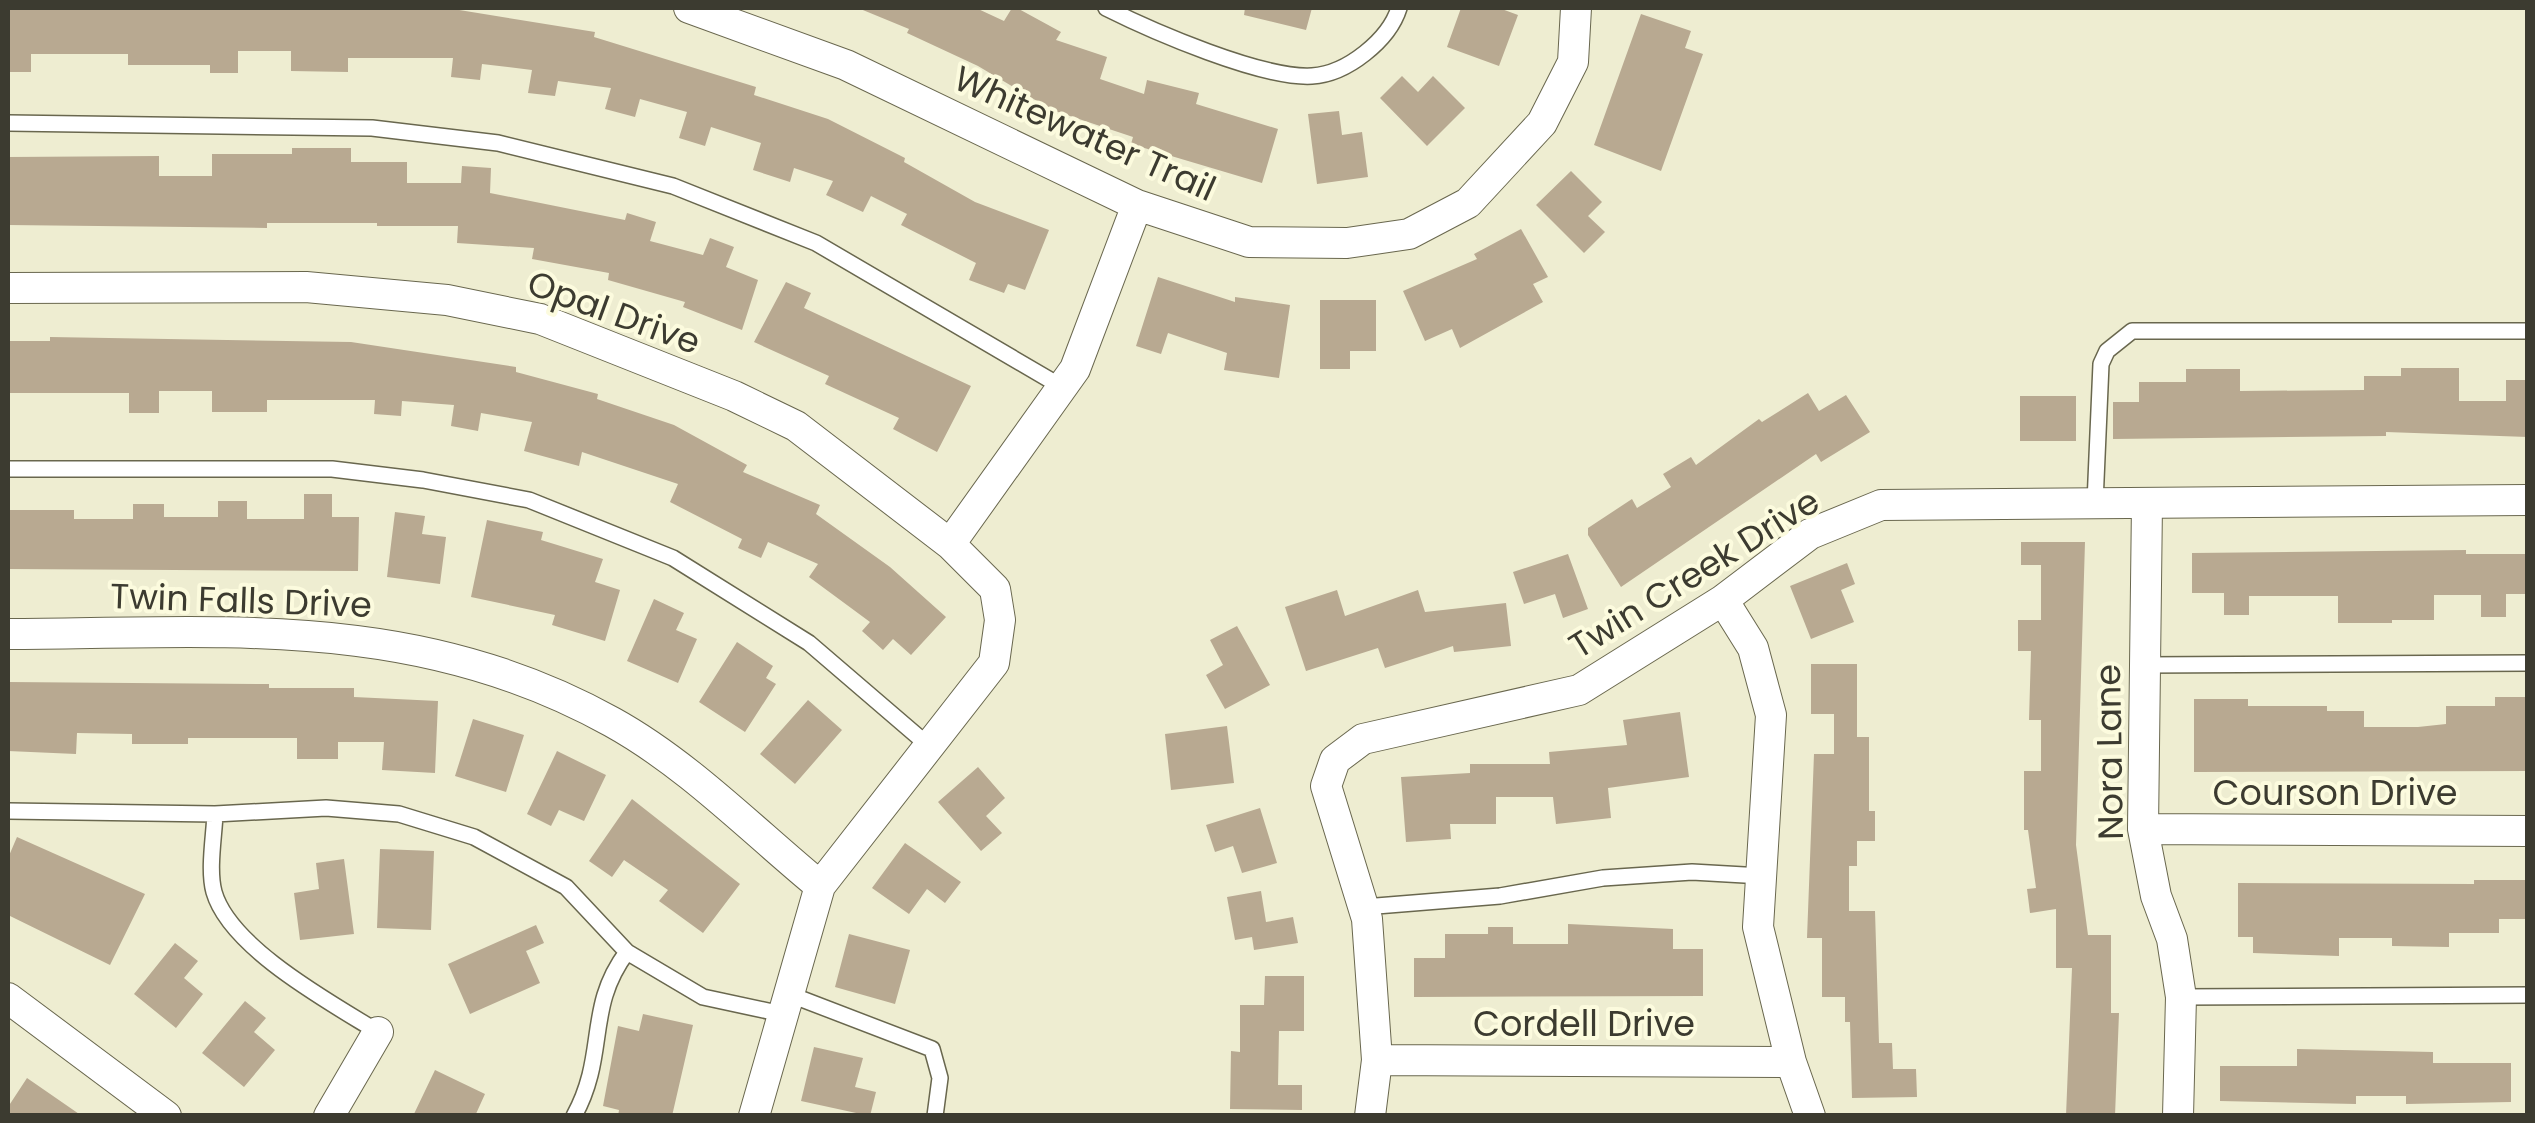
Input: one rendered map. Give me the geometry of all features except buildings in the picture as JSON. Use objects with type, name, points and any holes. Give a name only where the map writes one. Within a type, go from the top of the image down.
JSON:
[{"type":"street","name":"Whitewater Trail","points":[[689,8],[725,13],[846,65],[1137,204],[1249,242],[1347,244],[1409,234],[1468,203],[1542,124],[1572,62],[1576,8]]},
{"type":"street","points":[[950,544],[1074,369],[1137,204]]},
{"type":"street","name":"Opal Drive","points":[[8,288],[306,287],[447,300],[540,319],[734,396],[796,426],[950,544],[995,589],[1000,620],[994,662],[929,746]]},
{"type":"street","name":"Twin Creek Drive","points":[[1370,1116],[1377,1060],[1364,907],[1326,786],[1335,760],[1363,739],[1579,690],[1723,600],[1810,534],[1881,505],[2528,500]]},
{"type":"street","name":"Nora Lane","points":[[2147,502],[2143,829],[2156,896],[2172,939],[2181,996],[2178,1116]]},
{"type":"street","points":[[1723,600],[1753,648],[1771,714],[1758,927],[1791,1062],[1810,1116]]},
{"type":"street","name":"Twin Falls Drive","points":[[8,634],[292,633],[382,641],[494,667],[612,722],[656,751],[820,886]]},
{"type":"street","points":[[754,1116],[820,886],[929,746]]},
{"type":"street","name":"Courson Drive","points":[[2143,829],[2528,830]]},
{"type":"street","points":[[8,998],[166,1116]]},
{"type":"street","points":[[330,1116],[378,1032]]},
{"type":"street","name":"Cordell Drive","points":[[1377,1060],[1791,1062]]},
{"type":"lane","points":[[1106,8],[1159,35],[1287,74],[1316,76],[1364,56],[1395,21],[1399,8]]},
{"type":"lane","points":[[8,124],[372,128],[498,143],[673,186],[816,244],[1062,387]]},
{"type":"lane","points":[[2095,502],[2101,364],[2106,351],[2132,330],[2528,331]]},
{"type":"lane","points":[[8,469],[332,469],[423,480],[529,500],[673,558],[809,643],[929,746]]},
{"type":"lane","points":[[2145,665],[2528,663]]},
{"type":"lane","points":[[8,811],[215,814],[326,808],[399,814],[474,837],[566,887],[627,952],[703,996],[784,1004],[932,1049],[940,1078],[934,1116]]},
{"type":"lane","points":[[215,814],[213,890],[226,916],[250,941],[318,995],[378,1032]]},
{"type":"lane","points":[[1364,907],[1500,896],[1603,878],[1692,872],[1762,876]]},
{"type":"lane","points":[[574,1116],[590,1087],[598,1054],[601,998],[609,976],[627,952]]},
{"type":"lane","points":[[2181,996],[2528,995]]}]
